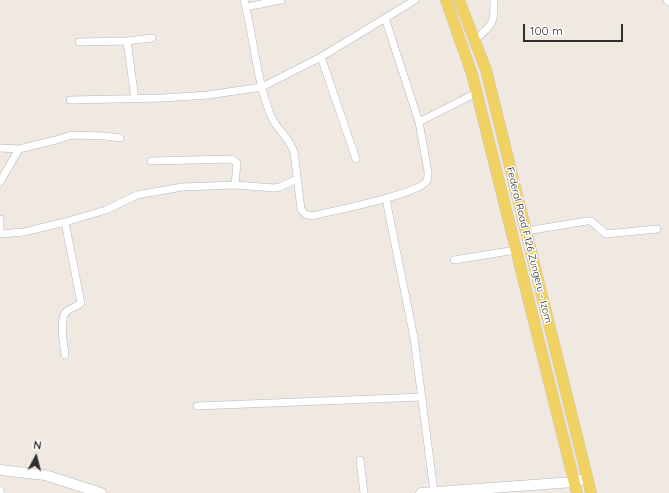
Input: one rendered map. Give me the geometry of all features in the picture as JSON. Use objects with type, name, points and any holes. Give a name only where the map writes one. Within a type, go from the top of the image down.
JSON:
[{"type":"main road","name":"Federal Road F.126 Zungeru - Izom","points":[[446,0],[472,74],[577,493]]},
{"type":"main road","name":"Federal Road F.126 Zungeru - Izom","points":[[460,0],[486,70],[591,493]]},
{"type":"main road","points":[[494,163],[508,159]]},
{"type":"street","points":[[282,0],[245,4],[262,87],[271,117],[292,145],[301,209],[303,214],[307,216],[386,199],[419,186],[426,181],[428,176],[419,122],[385,18]]},
{"type":"street","points":[[70,100],[135,99],[208,95],[262,87],[321,57],[415,0]]},
{"type":"street","points":[[475,40],[492,25],[494,19],[494,0]]},
{"type":"street","points":[[79,42],[152,38]]},
{"type":"street","points":[[128,40],[135,99]]},
{"type":"street","points":[[321,57],[356,159]]},
{"type":"street","points":[[419,122],[476,93]]},
{"type":"street","points":[[0,148],[19,149],[56,140],[72,134],[120,138]]},
{"type":"street","points":[[0,182],[19,149]]},
{"type":"street","points":[[151,161],[231,159],[236,163],[235,185]]},
{"type":"street","points":[[0,219],[0,234],[24,232],[106,210],[137,195],[182,187],[235,185],[274,188],[280,187],[297,179]]},
{"type":"street","points":[[386,199],[414,338],[434,492]]},
{"type":"street","points":[[526,231],[587,221],[591,221],[606,234],[658,229]]},
{"type":"street","points":[[64,355],[62,316],[66,311],[81,303],[65,222]]},
{"type":"street","points":[[454,260],[516,250]]},
{"type":"street","points":[[197,406],[422,397]]},
{"type":"street","points":[[360,460],[364,493]]},
{"type":"street","points":[[0,470],[45,475],[101,493]]},
{"type":"street","points":[[421,493],[475,491],[574,482],[587,478]]}]
